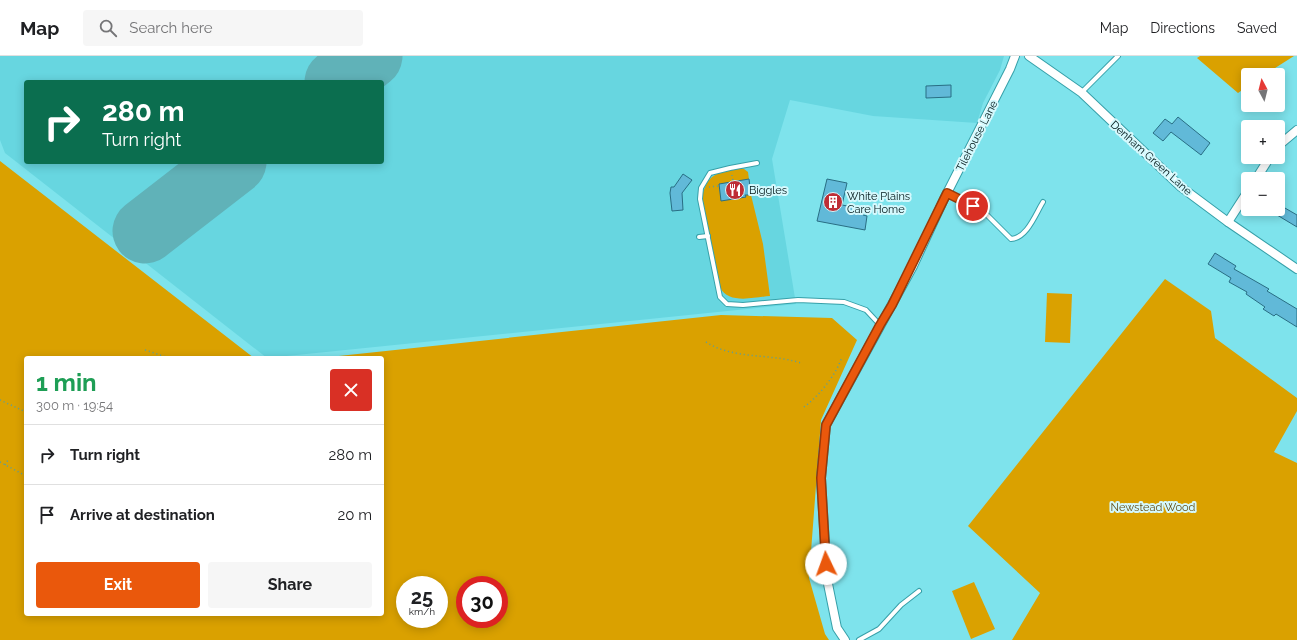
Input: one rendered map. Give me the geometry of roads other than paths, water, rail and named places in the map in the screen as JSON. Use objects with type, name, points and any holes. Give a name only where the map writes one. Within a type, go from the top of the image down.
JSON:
[{"type":"street","name":"Tilehouse Lane","points":[[845,640],[837,628],[827,579],[821,478],[826,425],[880,325],[886,318],[1010,69],[1015,56]]},
{"type":"street","name":"Denham Green Lane","points":[[1029,56],[1082,93],[1181,187],[1228,222],[1297,269]]},
{"type":"street","points":[[1285,140],[1297,130]]},
{"type":"street","points":[[1228,222],[1241,202]]},
{"type":"lane","points":[[1082,93],[1118,56]]},
{"type":"lane","points":[[757,163],[710,173],[701,188],[700,199],[720,297],[727,304],[743,305],[798,300],[844,302],[866,310],[880,325]]},
{"type":"lane","points":[[947,193],[983,211],[1011,239],[1017,239],[1024,233],[1043,202]]},
{"type":"lane","points":[[699,237],[708,236]]},
{"type":"lane","points":[[859,640],[879,629],[901,605],[919,591]]},
{"type":"place","name":"Biggles","points":[[735,190]]},
{"type":"place","name":"White Plains Care Home","points":[[833,202]]},
{"type":"park label","name":"Newstead Wood","points":[[1153,507]]}]
